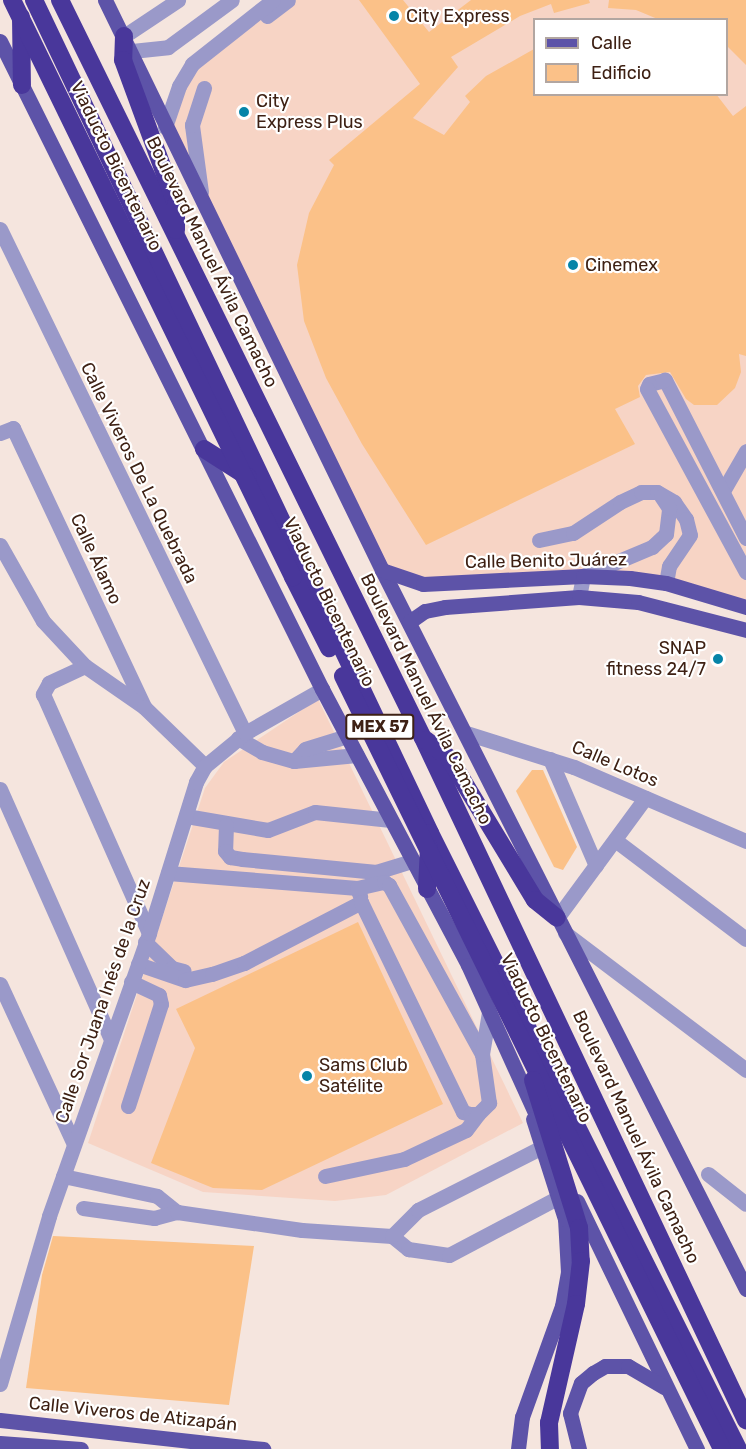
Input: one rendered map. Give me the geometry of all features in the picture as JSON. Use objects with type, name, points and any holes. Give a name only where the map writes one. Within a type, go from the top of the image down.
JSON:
[{"type":"highway","name":"Viaducto Bicentenario","points":[[12,0],[196,381],[516,1024],[722,1449]]},
{"type":"highway","points":[[21,0],[22,85]]},
{"type":"highway","name":"MEX 57","points":[[34,0],[430,833],[738,1449]]},
{"type":"highway","name":"Boulevard Manuel Ávila Camacho","points":[[60,0],[423,738],[746,1420]]},
{"type":"highway","points":[[128,44],[123,60],[176,204],[176,235]]},
{"type":"highway","points":[[204,449],[266,488]]},
{"type":"highway","points":[[423,738],[449,758],[535,900],[561,925]]},
{"type":"highway","points":[[427,889],[430,833]]},
{"type":"highway","points":[[516,1024],[579,1228],[580,1282],[549,1423],[550,1449]]},
{"type":"main road","name":"Boulevard Manuel Ávila Camacho","points":[[105,0],[128,44],[165,127],[201,192],[382,570],[746,1288]]},
{"type":"main road","points":[[0,41],[322,689],[489,1012],[527,1099],[697,1449]]},
{"type":"main road","name":"Calle Benito Juárez","points":[[382,570],[423,584],[583,576],[666,583],[746,607]]},
{"type":"main road","name":"Calle Benito Juárez","points":[[409,622],[425,611],[445,607],[579,597],[638,602],[746,630]]},
{"type":"main road","points":[[518,1449],[522,1417],[562,1306],[568,1272],[569,1238],[559,1197],[540,1148],[527,1099]]},
{"type":"main road","points":[[579,1449],[570,1413],[581,1383],[593,1373],[605,1366],[628,1366],[652,1377],[669,1392]]},
{"type":"main road","name":"Calle Viveros de Atizapán","points":[[0,1420],[263,1449]]},
{"type":"main road","points":[[0,1443],[81,1449]]},
{"type":"street","points":[[128,44],[178,0]]},
{"type":"street","points":[[128,44],[168,47],[212,6],[232,0]]},
{"type":"street","points":[[165,127],[184,74],[273,0]]},
{"type":"street","points":[[235,30],[248,29],[288,0]]},
{"type":"street","points":[[201,192],[192,125],[204,88]]},
{"type":"street","name":"Calle Viveros De La Quebrada","points":[[0,229],[241,735]]},
{"type":"street","points":[[746,538],[665,380],[650,384],[647,388],[746,572]]},
{"type":"street","name":"Calle Álamo","points":[[6,431],[144,707]]},
{"type":"street","points":[[723,491],[746,451]]},
{"type":"street","points":[[539,540],[573,533],[620,502],[641,492],[657,492],[674,502],[686,519],[690,535],[669,566],[666,583]]},
{"type":"street","points":[[579,597],[583,576],[651,547],[666,534],[669,508],[657,492]]},
{"type":"street","points":[[0,545],[43,621],[85,666],[144,707],[205,766]]},
{"type":"street","points":[[85,666],[49,683],[43,694],[147,938],[172,968],[204,976]]},
{"type":"street","name":"Calle Sor Juana Inés de la Cruz","points":[[0,1384],[63,1176],[205,766],[241,735],[322,689]]},
{"type":"street","name":"Calle Lotos","points":[[466,734],[550,759],[746,842]]},
{"type":"street","points":[[241,735],[262,752],[294,760],[357,755]]},
{"type":"street","points":[[294,760],[305,749],[347,736]]},
{"type":"street","points":[[550,759],[596,866]]},
{"type":"street","points":[[0,789],[111,1039]]},
{"type":"street","points":[[645,798],[596,866],[561,925],[746,1070]]},
{"type":"street","points":[[186,816],[226,825],[277,829],[315,812],[391,820]]},
{"type":"street","points":[[226,825],[225,851],[230,857],[242,860],[376,872],[411,861]]},
{"type":"street","points":[[615,840],[746,939]]},
{"type":"street","points":[[168,873],[359,895]]},
{"type":"street","points":[[138,964],[185,980],[244,963],[384,882],[389,885],[483,1054]]},
{"type":"street","points":[[359,895],[463,1112],[478,1114]]},
{"type":"street","points":[[128,1106],[161,1004],[159,995],[131,982]]},
{"type":"street","points":[[0,984],[74,1144]]},
{"type":"street","points":[[325,1176],[404,1159],[466,1130],[489,1103],[483,1054],[489,1012]]},
{"type":"street","points":[[392,1236],[418,1210],[540,1148]]},
{"type":"street","points":[[708,1174],[746,1204]]},
{"type":"street","points":[[63,1176],[158,1196],[177,1212]]},
{"type":"street","points":[[83,1208],[154,1218],[177,1212],[302,1230],[392,1236],[408,1249],[449,1255],[559,1197]]},
{"type":"shaded area","points":[[273,0],[746,0],[746,607],[666,583],[423,584],[382,570],[165,127],[179,86]]},
{"type":"shaded area","points":[[318,699],[523,1123],[386,1195],[335,1201],[203,1192],[88,1143],[205,788],[224,762]]},
{"type":"building","points":[[359,0],[403,0],[429,32],[471,0],[589,0],[590,3],[554,13],[551,4],[520,16],[451,57],[458,67],[413,118],[444,135],[470,102],[465,96],[486,76],[533,50],[533,96],[718,96],[733,116],[746,106],[746,356],[739,354],[741,372],[735,388],[717,405],[694,405],[686,399],[670,372],[646,375],[638,386],[640,397],[615,409],[635,444],[426,545],[362,444],[326,378],[304,321],[297,265],[309,213],[334,165],[329,160],[420,84]]},
{"type":"building","points":[[609,0],[746,0],[746,65],[728,47],[728,18],[655,18],[636,10],[608,8]]},
{"type":"building","points":[[532,770],[543,770],[577,847],[563,870],[554,867],[516,791]]},
{"type":"building","name":"Sams Club Satélite","points":[[358,922],[443,1104],[262,1190],[213,1188],[151,1163],[195,1048],[176,1009]]},
{"type":"building","points":[[53,1236],[254,1246],[229,1405],[26,1388],[42,1275]]},
{"type":"place","name":"City Express","points":[[394,16]]},
{"type":"place","name":"City Express Plus","points":[[244,112]]},
{"type":"place","name":"Cinemex","points":[[573,265]]},
{"type":"place","name":"SNAP fitness 24/7","points":[[718,659]]},
{"type":"place","name":"Sams Club Satélite","points":[[307,1076]]}]
